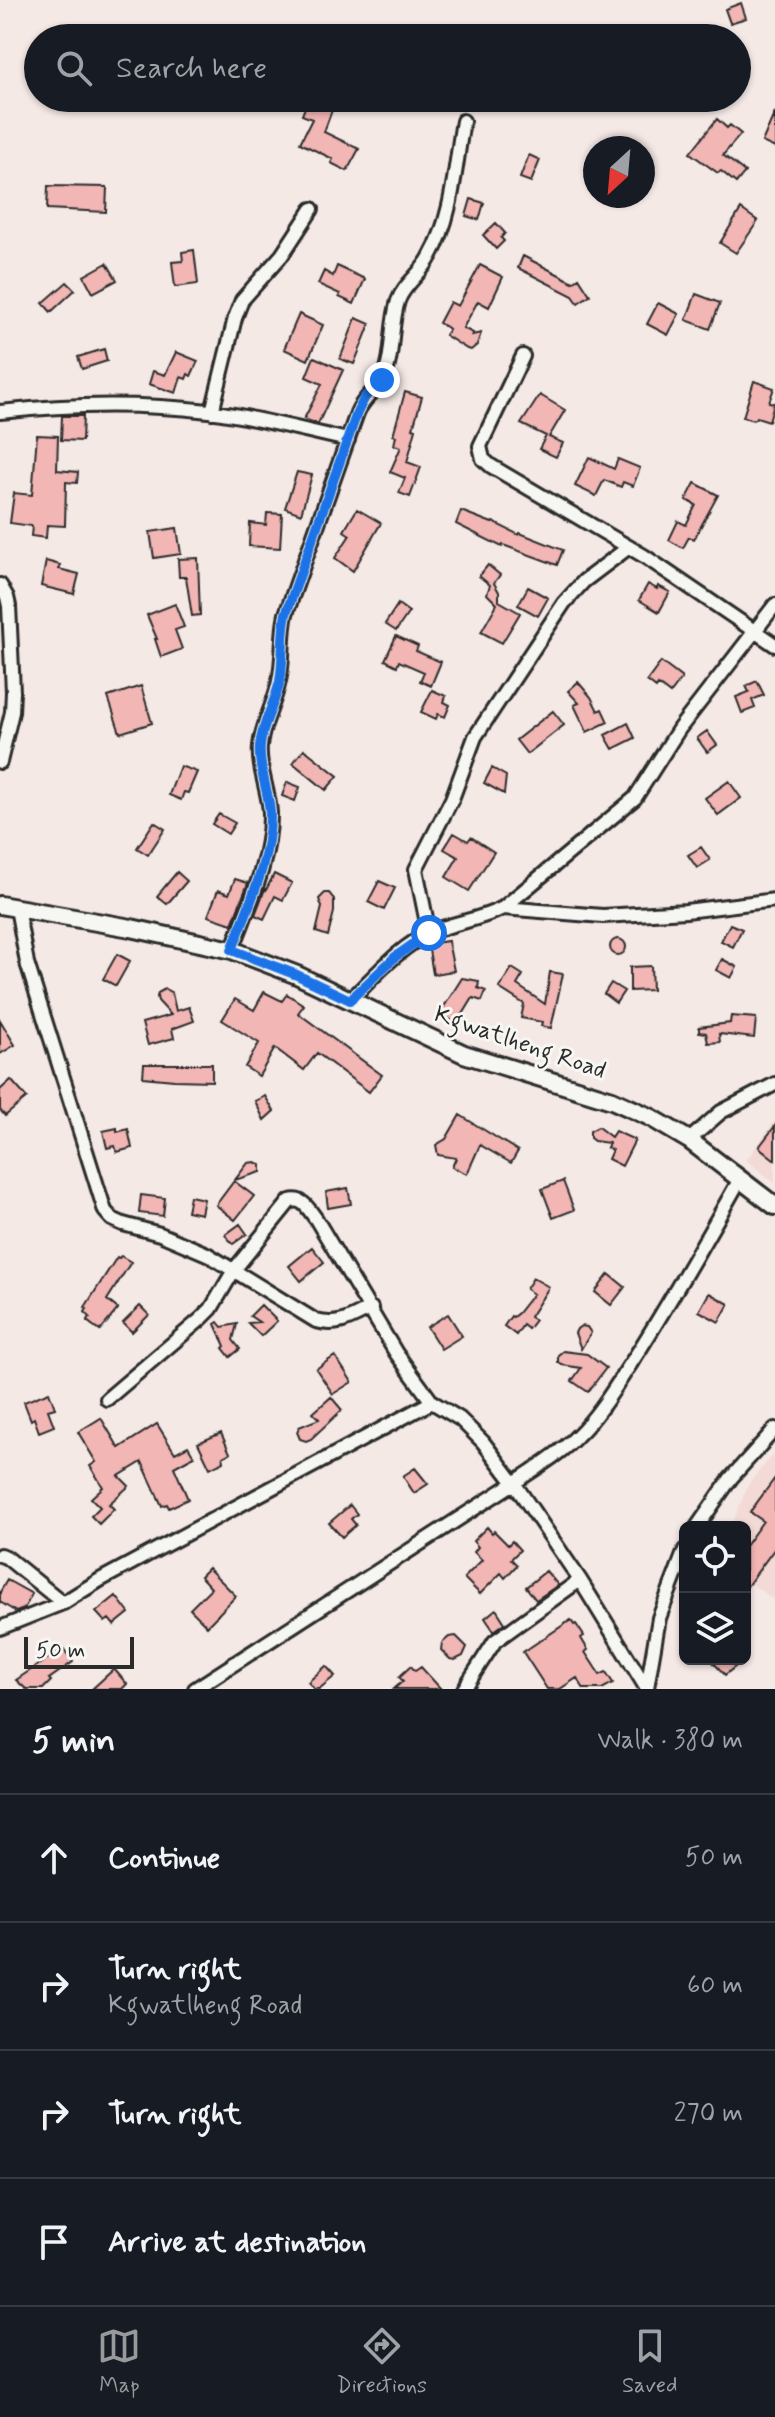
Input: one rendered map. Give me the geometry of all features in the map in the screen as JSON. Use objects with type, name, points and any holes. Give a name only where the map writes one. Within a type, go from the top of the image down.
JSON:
[{"type":"street","points":[[232,950],[265,858],[270,832],[270,810],[260,741],[280,680],[286,614],[361,404],[378,387],[386,371],[400,295],[430,258],[446,217],[463,121]]},
{"type":"street","points":[[212,412],[242,300],[282,255],[312,209]]},
{"type":"street","points":[[523,356],[480,446],[483,459],[629,547],[775,645]]},
{"type":"street","points":[[0,412],[37,407],[119,405],[212,412],[348,440]]},
{"type":"street","points":[[429,933],[416,869],[452,799],[475,737],[564,603],[584,581],[629,547]]},
{"type":"street","points":[[0,585],[9,606],[13,692],[12,712],[0,762]]},
{"type":"street","points":[[350,1000],[395,957],[429,933],[490,915],[503,908],[635,798],[679,729],[775,605]]},
{"type":"street","points":[[503,908],[603,916],[686,911],[775,900]]},
{"type":"street","name":"Kgwatlheng Road","points":[[0,905],[232,950],[297,975],[464,1054],[612,1100],[650,1117],[689,1140],[775,1206]]},
{"type":"street","points":[[17,908],[27,963],[105,1211],[112,1219],[160,1234],[207,1254],[316,1321],[329,1325],[342,1322],[371,1308]]},
{"type":"street","points":[[689,1140],[721,1112],[775,1084]]},
{"type":"street","points":[[195,1689],[514,1483],[576,1438],[599,1410],[694,1262],[740,1179]]},
{"type":"street","points":[[107,1399],[211,1309],[234,1270],[290,1201],[302,1201],[316,1219],[396,1353],[432,1402],[460,1419],[514,1483],[580,1580],[647,1689]]},
{"type":"street","points":[[0,1628],[63,1603],[100,1580],[432,1402]]},
{"type":"street","points":[[701,1521],[731,1478],[775,1429]]},
{"type":"street","points":[[0,1555],[63,1603]]},
{"type":"street","points":[[647,1689],[653,1641],[679,1566]]},
{"type":"street","points":[[464,1689],[495,1641],[580,1580]]},
{"type":"shaded area","points":[[775,1121],[775,1183],[746,1160]]},
{"type":"shaded area","points":[[775,1452],[775,1601],[751,1583],[751,1521],[733,1521],[749,1483]]},
{"type":"building","points":[[741,3],[746,18],[730,23],[725,9]]},
{"type":"building","points":[[303,112],[331,112],[324,132],[359,149],[347,171],[331,163],[333,159],[300,143],[312,119],[302,115]]},
{"type":"building","points":[[775,112],[775,148],[762,142]]},
{"type":"building","points":[[717,119],[741,134],[723,155],[745,172],[736,183],[690,153]]},
{"type":"building","points":[[529,155],[540,160],[531,182],[520,178]]},
{"type":"building","points":[[48,186],[107,187],[106,212],[47,209]]},
{"type":"building","points":[[471,199],[484,203],[479,220],[466,216]]},
{"type":"building","points":[[741,209],[758,221],[736,253],[720,243]]},
{"type":"building","points":[[496,223],[505,233],[501,238],[504,241],[496,249],[483,235]]},
{"type":"building","points":[[194,250],[198,284],[175,287],[172,262],[183,261],[182,252]]},
{"type":"building","points":[[523,256],[573,282],[579,278],[590,295],[578,303],[573,296],[518,268]]},
{"type":"building","points":[[107,263],[117,280],[93,293],[84,276]]},
{"type":"building","points":[[480,265],[503,277],[489,307],[478,301],[463,328],[472,335],[481,333],[477,345],[471,350],[445,335],[449,329],[439,323],[450,302],[458,306]]},
{"type":"building","points":[[337,266],[365,279],[354,304],[318,284],[324,271],[333,276]]},
{"type":"building","points":[[67,282],[75,290],[51,312],[43,303]]},
{"type":"building","points":[[696,294],[720,303],[710,329],[686,320]]},
{"type":"building","points":[[658,303],[679,314],[668,335],[647,324]]},
{"type":"building","points":[[299,314],[323,325],[308,360],[284,349]]},
{"type":"building","points":[[356,318],[370,324],[354,364],[340,359]]},
{"type":"building","points":[[104,349],[107,361],[82,369],[78,357]]},
{"type":"building","points":[[176,352],[198,361],[191,376],[188,374],[186,379],[181,377],[176,393],[149,384],[153,371],[165,375]]},
{"type":"building","points":[[314,357],[343,370],[318,424],[304,419],[322,384],[306,377]]},
{"type":"building","points":[[754,381],[774,388],[769,402],[774,403],[769,421],[743,417]]},
{"type":"building","points":[[405,392],[422,397],[407,462],[421,467],[410,497],[399,493],[405,478],[390,472],[401,447],[394,445],[396,436],[393,435]]},
{"type":"building","points":[[540,395],[565,410],[549,437],[563,443],[556,457],[539,449],[546,436],[521,424]]},
{"type":"building","points":[[62,416],[83,416],[82,441],[61,440]]},
{"type":"building","points":[[37,435],[58,436],[57,470],[78,472],[77,483],[66,482],[65,526],[47,525],[46,538],[31,536],[32,526],[10,523],[14,493],[32,495]]},
{"type":"building","points":[[589,457],[614,469],[618,459],[640,468],[633,486],[623,482],[621,487],[604,480],[596,496],[575,486]]},
{"type":"building","points":[[297,472],[312,475],[301,514],[285,508]]},
{"type":"building","points":[[695,483],[718,495],[694,539],[689,537],[683,548],[669,540],[678,521],[686,525],[696,505],[686,500]]},
{"type":"building","points":[[357,509],[381,523],[353,571],[335,558],[350,535],[344,531]]},
{"type":"building","points":[[461,511],[563,550],[557,565],[502,547],[456,524]]},
{"type":"building","points":[[267,513],[282,514],[280,548],[249,546],[250,523],[266,525]]},
{"type":"building","points":[[177,528],[181,554],[154,558],[150,532]]},
{"type":"building","points":[[198,558],[200,615],[192,616],[186,577],[179,577],[178,559]]},
{"type":"building","points":[[46,561],[60,565],[59,569],[79,574],[74,594],[41,586]]},
{"type":"building","points":[[488,565],[500,575],[494,583],[499,592],[499,601],[520,613],[502,643],[481,632],[497,604],[487,594],[490,585],[479,576]]},
{"type":"building","points":[[648,584],[670,592],[659,612],[639,600]]},
{"type":"building","points":[[528,587],[548,598],[538,616],[518,605]]},
{"type":"building","points":[[175,604],[184,627],[175,630],[182,649],[161,657],[147,615]]},
{"type":"building","points":[[398,604],[409,612],[396,631],[385,624]]},
{"type":"building","points":[[396,636],[418,646],[416,651],[441,662],[431,686],[420,681],[424,672],[399,661],[397,666],[385,660]]},
{"type":"building","points":[[661,662],[682,678],[670,694],[647,681]]},
{"type":"building","points":[[757,681],[764,695],[752,700],[755,708],[742,713],[736,697],[749,692],[746,686]]},
{"type":"building","points":[[578,682],[598,711],[602,709],[608,722],[587,732],[574,705],[579,703],[568,691]]},
{"type":"building","points":[[141,686],[152,723],[120,733],[108,697]]},
{"type":"building","points":[[432,690],[446,696],[444,702],[450,705],[445,717],[438,714],[436,719],[421,712]]},
{"type":"building","points":[[553,711],[564,725],[527,754],[516,740]]},
{"type":"building","points":[[628,723],[635,738],[613,749],[605,735]]},
{"type":"building","points":[[707,731],[717,745],[707,752],[697,738]]},
{"type":"building","points":[[304,749],[338,776],[326,790],[293,763]]},
{"type":"building","points":[[180,766],[197,772],[188,793],[184,792],[181,800],[169,795]]},
{"type":"building","points":[[492,768],[506,776],[504,794],[484,783]]},
{"type":"building","points":[[729,781],[741,798],[718,815],[705,798]]},
{"type":"building","points":[[287,782],[300,787],[295,801],[282,796]]},
{"type":"building","points":[[219,814],[235,823],[228,834],[212,824]]},
{"type":"building","points":[[154,822],[165,829],[148,855],[137,848]]},
{"type":"building","points":[[454,833],[468,841],[471,837],[494,852],[469,891],[446,877],[458,857],[444,849]]},
{"type":"building","points":[[701,847],[710,860],[697,868],[688,855]]},
{"type":"building","points":[[177,872],[187,881],[167,904],[157,896]]},
{"type":"building","points":[[274,874],[292,883],[283,900],[275,896],[264,919],[255,915]]},
{"type":"building","points":[[235,879],[248,883],[232,924],[208,916],[218,890],[229,894]]},
{"type":"building","points":[[379,881],[395,888],[384,910],[368,902]]},
{"type":"building","points":[[325,893],[334,899],[328,936],[316,932],[322,907],[319,899]]},
{"type":"building","points":[[730,924],[742,929],[733,947],[721,941]]},
{"type":"building","points":[[615,939],[621,939],[626,947],[624,953],[615,955],[610,950],[610,944]]},
{"type":"building","points":[[448,941],[454,971],[433,974],[428,944]]},
{"type":"building","points":[[117,954],[130,961],[116,986],[103,979]]},
{"type":"building","points":[[722,959],[737,967],[731,978],[716,970]]},
{"type":"building","points":[[651,966],[652,990],[630,991],[630,967]]},
{"type":"building","points":[[512,968],[523,975],[517,985],[545,1004],[550,972],[563,974],[551,1028],[541,1026],[542,1022],[521,1018],[524,1004],[499,988]]},
{"type":"building","points":[[462,978],[479,981],[478,988],[486,991],[482,1001],[473,998],[457,1024],[440,1013]]},
{"type":"building","points":[[611,983],[624,991],[616,1003],[604,994]]},
{"type":"building","points":[[165,989],[172,993],[176,1011],[189,1007],[194,1021],[172,1029],[174,1038],[148,1045],[142,1023],[171,1015],[157,997]]},
{"type":"building","points":[[264,992],[282,1001],[287,994],[304,1005],[298,1013],[382,1075],[369,1092],[317,1053],[304,1070],[275,1048],[259,1076],[245,1067],[259,1043],[222,1020],[235,999],[254,1010]]},
{"type":"building","points":[[731,1016],[756,1018],[754,1038],[719,1034],[720,1042],[708,1043],[706,1033],[699,1032],[699,1027],[730,1023]]},
{"type":"building","points":[[0,1020],[15,1045],[0,1054]]},
{"type":"building","points":[[144,1064],[212,1064],[212,1081],[143,1077]]},
{"type":"building","points":[[11,1080],[27,1098],[5,1116],[0,1110],[0,1090]]},
{"type":"building","points":[[265,1096],[274,1111],[264,1120],[255,1101]]},
{"type":"building","points":[[460,1115],[518,1151],[511,1163],[480,1145],[467,1174],[452,1167],[456,1158],[438,1155],[436,1145],[446,1139]]},
{"type":"building","points":[[775,1126],[775,1160],[759,1147]]},
{"type":"building","points":[[598,1127],[611,1137],[615,1131],[635,1140],[622,1166],[608,1159],[612,1150],[607,1148],[609,1143],[590,1138],[590,1131]]},
{"type":"building","points":[[117,1128],[117,1132],[128,1129],[132,1148],[117,1152],[115,1146],[107,1148],[103,1131]]},
{"type":"building","points":[[248,1163],[261,1165],[261,1172],[235,1180]]},
{"type":"building","points":[[234,1181],[254,1196],[235,1220],[216,1205]]},
{"type":"building","points":[[563,1181],[574,1210],[553,1218],[542,1189]]},
{"type":"building","points":[[348,1188],[351,1204],[328,1208],[326,1192]]},
{"type":"building","points":[[141,1195],[165,1198],[163,1216],[139,1213]]},
{"type":"building","points":[[190,1196],[204,1199],[201,1214],[187,1211]]},
{"type":"building","points":[[240,1224],[247,1234],[233,1244],[225,1235]]},
{"type":"building","points":[[312,1247],[324,1262],[301,1281],[289,1266]]},
{"type":"building","points":[[117,1257],[131,1262],[107,1300],[118,1309],[100,1331],[87,1321],[90,1317],[85,1307]]},
{"type":"building","points":[[609,1274],[625,1287],[611,1305],[595,1292]]},
{"type":"building","points":[[533,1278],[549,1287],[530,1317],[535,1320],[528,1329],[523,1325],[516,1335],[504,1326],[533,1294],[526,1289]]},
{"type":"building","points":[[709,1293],[729,1304],[719,1322],[699,1311]]},
{"type":"building","points":[[261,1305],[277,1321],[261,1336],[248,1323],[259,1322],[250,1316]]},
{"type":"building","points":[[140,1306],[149,1315],[132,1332],[123,1323]]},
{"type":"building","points":[[448,1314],[462,1336],[441,1349],[427,1327]]},
{"type":"building","points":[[218,1322],[222,1327],[237,1324],[233,1340],[240,1349],[230,1357],[223,1348],[225,1346],[215,1324]]},
{"type":"building","points":[[581,1326],[587,1327],[591,1333],[581,1349],[575,1333]]},
{"type":"building","points":[[563,1351],[587,1354],[606,1368],[588,1392],[572,1381],[581,1368],[558,1362],[558,1355]]},
{"type":"building","points":[[335,1356],[352,1382],[333,1394],[316,1369]]},
{"type":"building","points":[[49,1392],[55,1408],[48,1410],[54,1426],[39,1432],[24,1402]]},
{"type":"building","points":[[331,1397],[342,1410],[311,1439],[300,1439],[297,1432],[299,1427],[319,1419],[313,1413]]},
{"type":"building","points":[[101,1418],[119,1448],[157,1424],[175,1453],[188,1446],[194,1456],[174,1467],[188,1499],[169,1508],[167,1504],[162,1506],[142,1462],[119,1476],[129,1486],[109,1504],[114,1509],[99,1524],[91,1516],[100,1507],[91,1498],[103,1487],[90,1466],[96,1462],[78,1432]]},
{"type":"building","points":[[221,1433],[230,1453],[223,1457],[224,1461],[210,1468],[198,1443]]},
{"type":"building","points":[[415,1468],[428,1484],[414,1493],[403,1476]]},
{"type":"building","points":[[775,1478],[775,1548],[751,1581],[751,1538],[763,1521],[750,1512]]},
{"type":"building","points":[[350,1505],[357,1514],[351,1519],[356,1525],[342,1537],[329,1523]]},
{"type":"building","points":[[487,1527],[508,1545],[512,1541],[520,1550],[511,1559],[517,1565],[505,1578],[501,1573],[480,1594],[464,1578],[482,1560],[474,1552],[478,1547],[473,1541]]},
{"type":"building","points":[[208,1568],[236,1596],[207,1626],[190,1609],[211,1588],[200,1576]]},
{"type":"building","points":[[546,1571],[558,1585],[536,1600],[526,1587]]},
{"type":"building","points":[[7,1580],[32,1594],[24,1609],[16,1612],[0,1602],[0,1592]]},
{"type":"building","points":[[116,1596],[129,1613],[114,1625],[109,1619],[105,1622],[96,1612]]},
{"type":"building","points":[[496,1609],[505,1623],[494,1631],[485,1618]]},
{"type":"building","points":[[571,1620],[584,1636],[581,1638],[588,1650],[585,1652],[600,1675],[606,1672],[613,1683],[602,1689],[584,1689],[577,1678],[560,1689],[547,1689],[523,1652]]},
{"type":"building","points":[[456,1636],[467,1647],[463,1656],[455,1660],[441,1650],[442,1643]]},
{"type":"building","points":[[63,1648],[73,1662],[49,1679],[51,1681],[43,1689],[26,1689],[16,1680]]},
{"type":"building","points":[[716,1665],[735,1665],[736,1666],[725,1675]]},
{"type":"building","points":[[326,1666],[335,1676],[319,1689],[314,1689],[308,1682]]},
{"type":"building","points":[[411,1666],[415,1671],[421,1667],[441,1689],[394,1689],[403,1681],[399,1677]]},
{"type":"building","points":[[114,1669],[127,1684],[122,1689],[92,1689]]},
{"type":"route","points":[[382,380],[365,397],[357,413],[286,614],[280,680],[260,741],[270,810],[270,832],[265,858],[232,950],[350,1000],[395,957],[429,933]]}]
